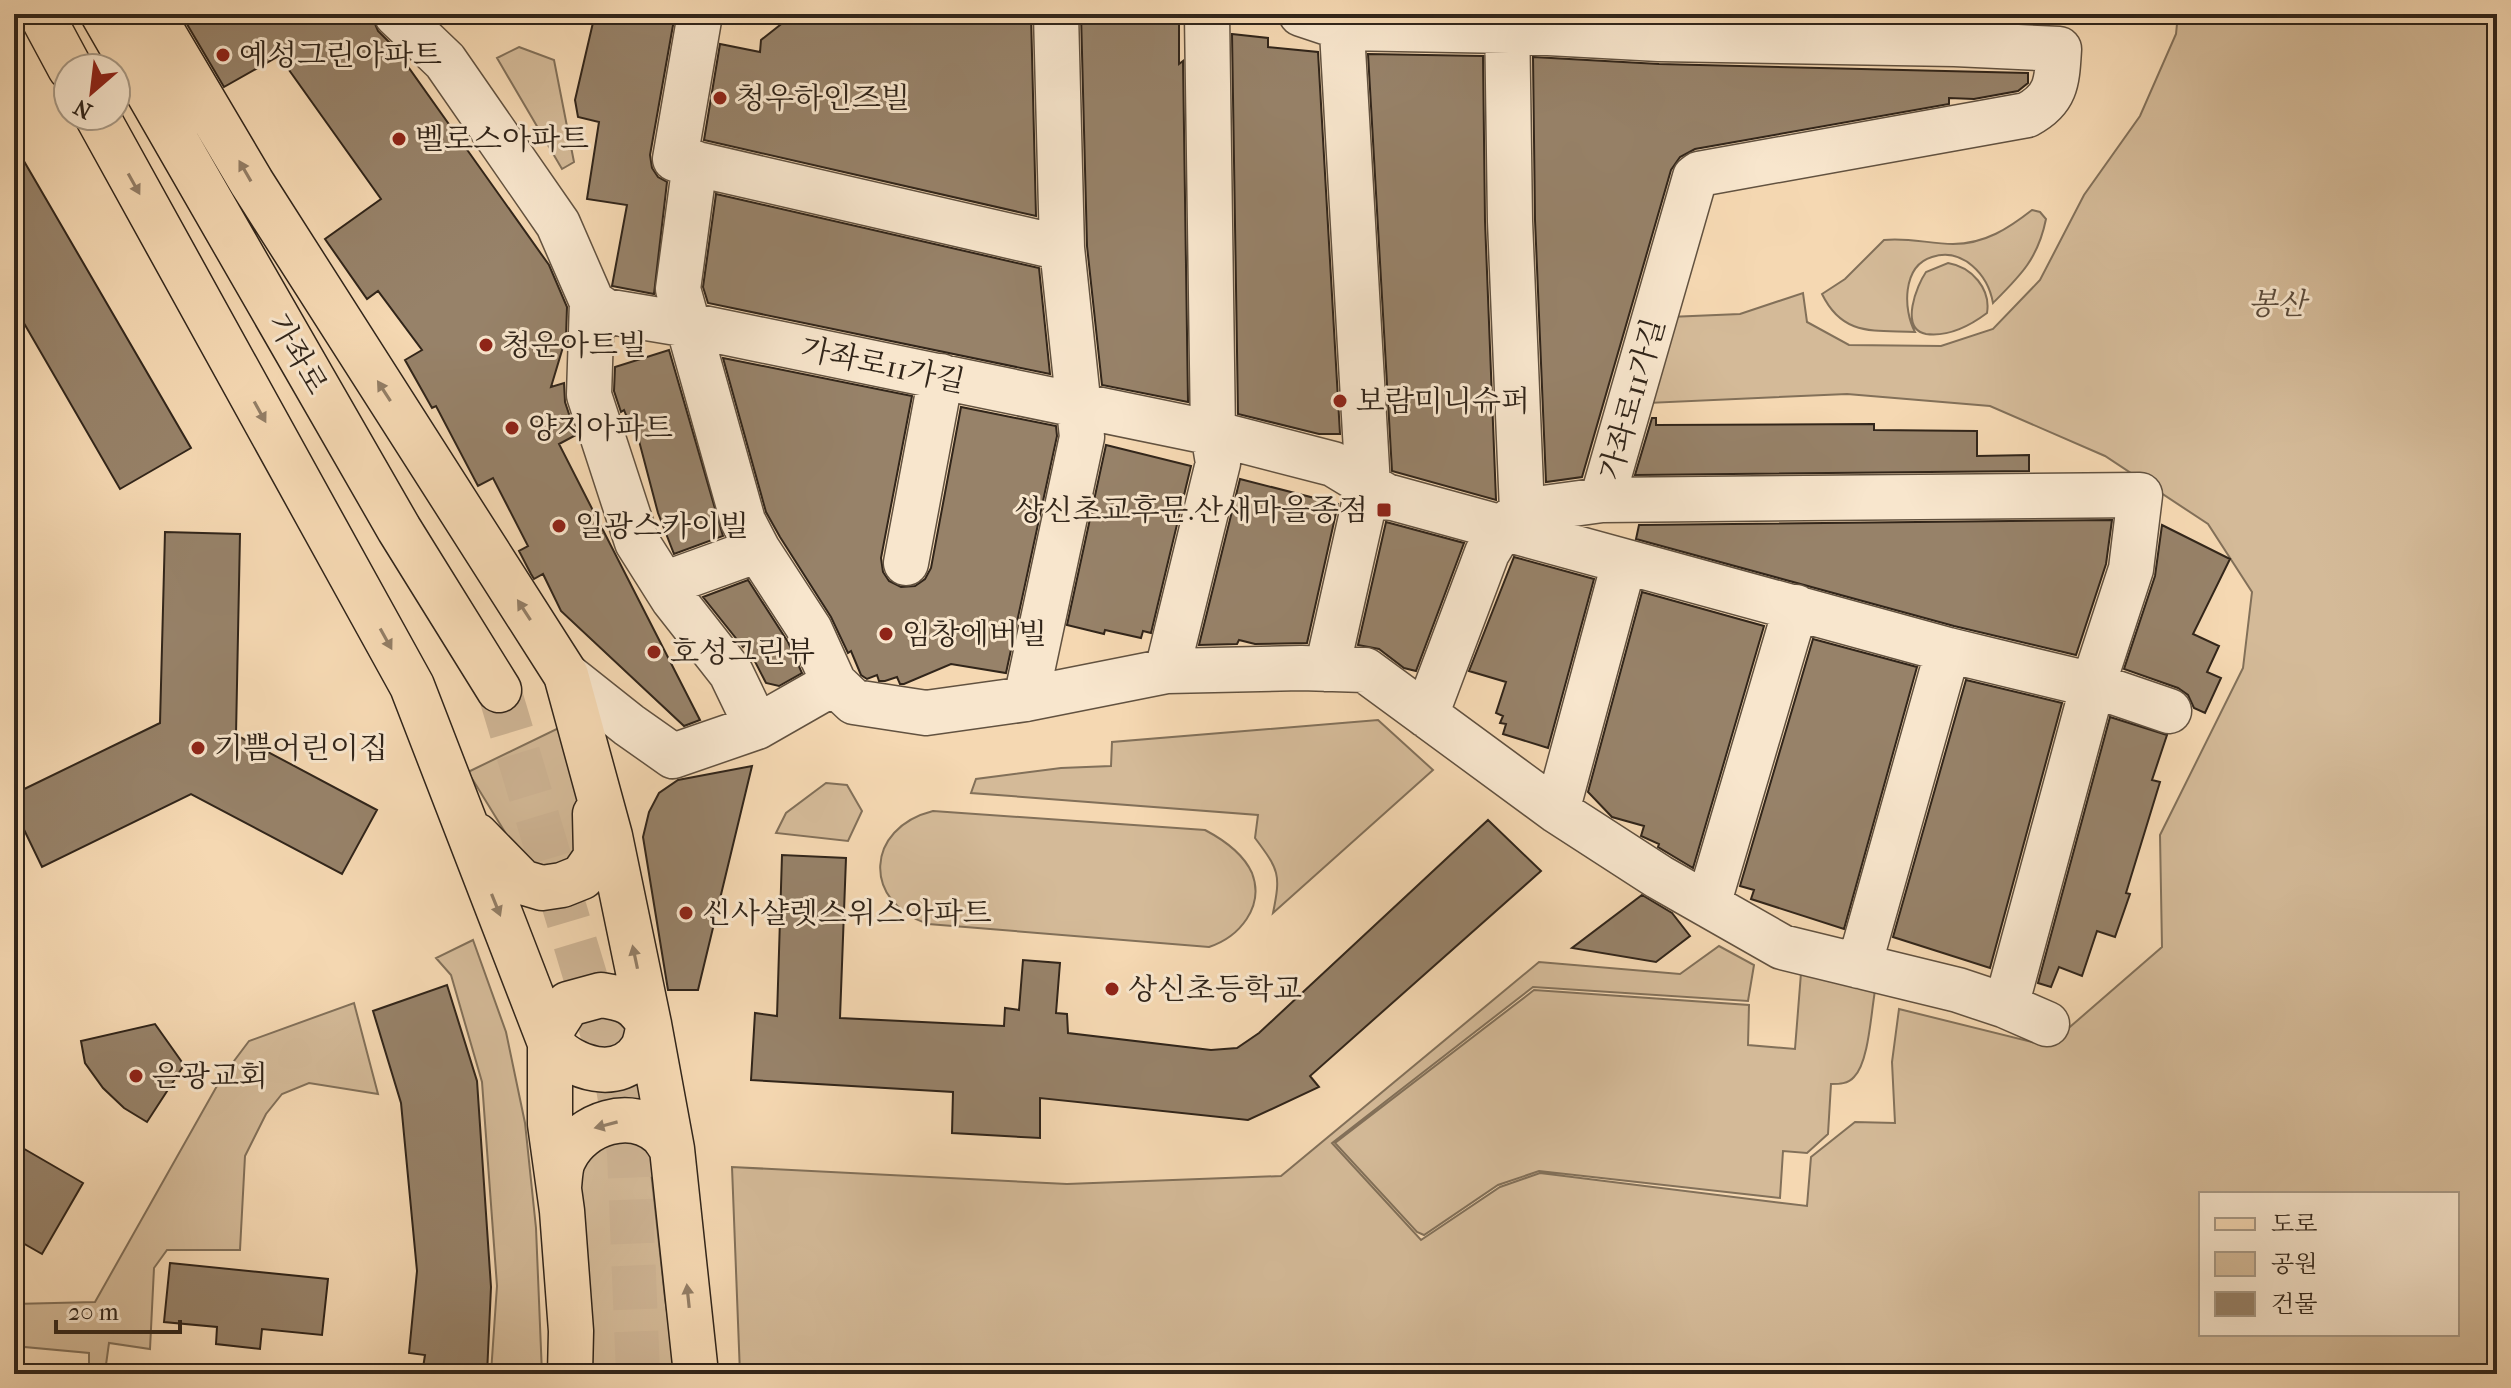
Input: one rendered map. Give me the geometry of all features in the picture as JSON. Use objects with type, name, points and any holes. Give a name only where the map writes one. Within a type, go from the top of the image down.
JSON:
[{"type":"main road","points":[[41,14],[61,52]]},
{"type":"main road","name":"가좌로","points":[[103,14],[399,529],[499,690]]},
{"type":"main road","points":[[152,14],[252,183],[566,675],[610,836],[649,1024],[672,1149],[696,1374]]},
{"type":"main road","points":[[106,132],[412,686],[550,1043],[560,1055],[588,1068],[618,1068],[643,1048],[649,1024],[638,1006],[620,998],[601,995],[568,1004],[554,1026],[550,1043],[550,1124],[559,1187],[571,1331],[570,1374]]},
{"type":"main road","points":[[455,802],[481,842],[522,882],[542,888],[562,885],[582,877],[596,857],[593,772]]},
{"type":"main road","points":[[559,1187],[564,1158],[580,1136],[603,1122],[636,1120],[660,1133],[672,1149]]},
{"type":"street","points":[[396,14],[445,61],[558,224],[592,302],[589,395],[637,542],[664,584],[731,673],[757,727]]},
{"type":"street","points":[[700,14],[685,161],[678,289],[743,521],[844,692]]},
{"type":"street","points":[[1026,699],[1082,437],[1062,248],[1056,14]]},
{"type":"street","points":[[1167,671],[1218,463],[1213,433],[1207,14]]},
{"type":"street","points":[[1301,14],[1342,21],[1957,29]]},
{"type":"street","points":[[1327,669],[1368,486],[1342,21]]},
{"type":"street","points":[[1426,715],[1487,553],[1512,519],[1508,22]]},
{"type":"street","name":"가좌로11가길","points":[[1957,29],[2059,49],[2057,74],[2050,97],[2027,115],[1695,177],[1602,500],[2140,495],[2131,569],[2093,685],[2006,1006]]},
{"type":"street","points":[[685,161],[1062,248]]},
{"type":"street","name":"가좌로11가길","points":[[592,302],[605,311],[689,325],[1213,433],[1333,464],[1386,496],[1512,519],[1624,563],[1948,650],[2093,685],[2169,711]]},
{"type":"street","points":[[906,563],[941,376]]},
{"type":"street","points":[[1512,519],[1602,500]]},
{"type":"street","points":[[664,584],[758,550]]},
{"type":"street","points":[[1557,811],[1624,563]]},
{"type":"street","points":[[1708,905],[1796,607]]},
{"type":"street","points":[[1859,966],[1948,650]]},
{"type":"street","points":[[566,675],[673,756],[844,692],[926,713],[1026,699],[1167,671],[1365,670],[1557,811],[1659,877],[1782,947],[1958,990],[2047,1024]]},
{"type":"green space","name":"봉산","points":[[2178,14],[2497,14],[2497,1374],[740,1374],[732,1167],[1067,1184],[1281,1176],[1539,962],[1680,974],[1719,946],[1754,965],[1748,1001],[1533,987],[1332,1143],[1421,1240],[1500,1187],[1540,1173],[1807,1206],[1811,1157],[1855,1122],[1895,1123],[1892,1062],[1899,1009],[2048,1046],[2162,947],[2160,835],[2243,668],[2252,592],[2208,524],[2105,456],[1990,406],[1847,394],[1648,403],[1669,317],[1740,314],[1803,293],[1807,322],[1849,345],[1941,346],[1993,329],[2040,280],[2084,195],[2140,116],[2176,34]]},
{"type":"green space","points":[[519,47],[554,60],[574,162],[562,169],[497,58]]},
{"type":"green space","points":[[2032,210],[2040,212],[2046,219],[2038,245],[2020,275],[1993,303],[1986,283],[1972,266],[1954,256],[1943,255],[1922,262],[1910,279],[1908,312],[1915,332],[1873,330],[1850,324],[1830,308],[1822,294],[1845,279],[1884,240],[1953,244],[1976,241],[2005,229]]},
{"type":"green space","points":[[1948,263],[1965,269],[1978,280],[1986,296],[1987,313],[1959,329],[1943,334],[1926,334],[1913,324],[1912,306],[1918,286],[1926,272]]},
{"type":"green space","points":[[1378,720],[1433,770],[1273,913],[1276,873],[1255,838],[1258,815],[971,793],[976,779],[1061,768],[1111,766],[1112,742]]},
{"type":"green space","points":[[567,724],[584,845],[569,861],[547,871],[522,860],[468,772]]},
{"type":"green space","points":[[826,783],[847,785],[862,811],[848,841],[776,833],[786,813]]},
{"type":"green space","points":[[933,811],[1205,830],[1244,859],[1255,886],[1252,909],[1247,919],[1230,936],[1209,947],[928,924],[906,914],[891,899],[883,883],[880,866],[884,848],[894,833],[911,820]]},
{"type":"green space","points":[[473,940],[506,1032],[525,1123],[536,1228],[542,1374],[491,1373],[497,1286],[482,1082],[451,975],[436,958]]},
{"type":"green space","points":[[1801,973],[1875,991],[1866,1049],[1859,1070],[1849,1081],[1831,1084],[1828,1134],[1807,1153],[1783,1151],[1780,1198],[1539,1171],[1498,1185],[1424,1235],[1417,1232],[1335,1143],[1534,990],[1749,1005],[1748,1045],[1795,1049]]},
{"type":"green space","points":[[354,1003],[378,1094],[309,1083],[282,1094],[266,1114],[245,1156],[240,1250],[167,1250],[154,1268],[150,1349],[109,1343],[105,1372],[89,1371],[89,1353],[14,1346],[14,1304],[95,1302],[222,1077],[249,1041]]},
{"type":"green space","points":[[612,1138],[649,1153],[676,1374],[583,1374],[575,1159]]},
{"type":"building","points":[[181,14],[371,14],[378,31],[394,47],[549,265],[567,307],[566,337],[551,387],[564,383],[565,402],[576,435],[559,444],[700,720],[684,726],[561,611],[543,574],[534,579],[519,551],[528,546],[493,478],[478,486],[436,406],[432,408],[405,360],[422,350],[378,291],[367,299],[325,239],[381,199],[279,56],[224,87]]},
{"type":"building","points":[[595,14],[675,14],[650,155],[652,168],[658,177],[667,182],[654,294],[612,286],[627,205],[587,199],[599,122],[578,117],[575,100]]},
{"type":"building","points":[[794,14],[1031,14],[1036,216],[704,140],[720,44],[760,52],[761,40]]},
{"type":"building","points":[[1081,14],[1179,14],[1179,64],[1183,61],[1188,402],[1102,385],[1087,246]]},
{"type":"building","points":[[1670,14],[2030,14],[2030,23]]},
{"type":"building","points":[[1232,34],[1268,38],[1268,47],[1318,52],[1340,434],[1319,434],[1238,414]]},
{"type":"building","points":[[1368,54],[1483,56],[1485,221],[1496,500],[1392,471]]},
{"type":"building","points":[[1533,57],[1659,64],[2028,73],[2028,83],[2018,91],[1974,99],[1949,98],[1949,104],[1695,149],[1680,157],[1671,170],[1582,477],[1546,482],[1535,220]]},
{"type":"building","points":[[14,144],[191,448],[120,489],[14,306]]},
{"type":"building","points":[[716,194],[1039,268],[1050,374],[708,303],[703,287]]},
{"type":"building","points":[[669,350],[723,536],[674,554],[658,513],[633,418],[628,420],[624,410],[621,412],[614,391],[615,367]]},
{"type":"building","points":[[723,358],[912,396],[881,558],[883,572],[889,581],[901,587],[915,586],[925,579],[931,568],[961,407],[1056,426],[1057,436],[1006,673],[951,664],[904,684],[900,684],[897,677],[879,681],[877,675],[867,679],[861,675],[851,651],[848,653],[831,617],[766,512]]},
{"type":"building","points":[[1652,418],[1656,418],[1656,425],[1874,424],[1874,430],[1977,431],[1977,456],[2029,455],[2029,471],[1635,475]]},
{"type":"building","points":[[1106,445],[1191,466],[1151,633],[1143,631],[1141,638],[1105,630],[1104,634],[1067,625]]},
{"type":"building","points":[[1240,479],[1338,504],[1307,643],[1255,644],[1239,640],[1237,644],[1199,645]]},
{"type":"building","points":[[2112,520],[2106,564],[2076,655],[1954,626],[1636,539],[1639,525]]},
{"type":"building","points":[[1386,522],[1464,543],[1416,671],[1404,668],[1379,649],[1358,645]]},
{"type":"building","points":[[2162,525],[2230,559],[2193,634],[2219,646],[2207,672],[2221,678],[2205,713],[2194,708],[2188,695],[2178,688],[2124,669],[2155,576]]},
{"type":"building","points":[[165,532],[240,534],[236,735],[377,810],[342,874],[191,794],[42,867],[14,809],[14,794],[160,723]]},
{"type":"building","points":[[1514,557],[1594,579],[1548,748],[1503,734],[1506,724],[1500,723],[1503,716],[1496,713],[1506,682],[1469,671]]},
{"type":"building","points":[[748,580],[788,642],[802,673],[779,686],[766,683],[746,644],[743,647],[703,597]]},
{"type":"building","points":[[1642,592],[1764,626],[1693,868],[1658,847],[1659,844],[1641,836],[1644,826],[1612,817],[1588,792]]},
{"type":"building","points":[[1813,639],[1917,667],[1844,929],[1751,899],[1754,890],[1740,886]]},
{"type":"building","points":[[1966,680],[2062,703],[1990,968],[1893,937]]},
{"type":"building","points":[[2110,717],[2167,735],[2152,780],[2160,782],[2126,893],[2130,894],[2115,937],[2097,931],[2082,976],[2059,967],[2051,987],[2038,983]]},
{"type":"building","name":"신사샬렛스위스아파트","points":[[752,766],[698,990],[668,990],[643,837],[649,812],[659,793],[678,780]]},
{"type":"building","points":[[1488,820],[1541,871],[1310,1076],[1319,1087],[1248,1120],[1040,1098],[1040,1138],[952,1133],[953,1092],[751,1080],[755,1013],[777,1016],[782,855],[846,858],[840,1018],[1004,1026],[1005,1008],[1019,1010],[1023,960],[1060,963],[1056,1013],[1067,1014],[1068,1033],[1211,1050],[1237,1048],[1259,1033]]},
{"type":"building","points":[[1642,895],[1672,913],[1690,936],[1656,962],[1572,948]]},
{"type":"building","points":[[447,985],[477,1081],[491,1287],[487,1374],[422,1374],[425,1355],[409,1353],[417,1271],[401,1103],[373,1011]]},
{"type":"building","name":"은광교회","points":[[155,1024],[184,1065],[147,1122],[124,1108],[103,1088],[85,1063],[81,1041]]},
{"type":"building","points":[[14,1143],[83,1183],[42,1254],[14,1238]]},
{"type":"building","points":[[170,1263],[328,1279],[322,1335],[262,1329],[260,1349],[216,1344],[217,1327],[164,1322]]},
{"type":"tunnel","points":[[499,690],[617,1082],[629,1152],[638,1374]]},
{"type":"place","name":"예성그린아파트","points":[[223,55]]},
{"type":"place","name":"청우하인즈빌","points":[[720,98]]},
{"type":"place","name":"벨로스아파트","points":[[399,139]]},
{"type":"place","name":"청운아트빌","points":[[486,345]]},
{"type":"place","name":"보람미니슈퍼","points":[[1340,401]]},
{"type":"place","name":"양지아파트","points":[[512,428]]},
{"type":"place","name":"상신초교후문.산새마을종점","points":[[1384,510]]},
{"type":"place","name":"일광스카이빌","points":[[559,526]]},
{"type":"place","name":"임창에버빌","points":[[886,634]]},
{"type":"place","name":"호성그린뷰","points":[[654,652]]},
{"type":"place","name":"기쁨어린이집","points":[[198,748]]},
{"type":"place","name":"신사샬렛스위스아파트","points":[[686,913]]},
{"type":"place","name":"상신초등학교","points":[[1112,989]]},
{"type":"place","name":"은광교회","points":[[136,1076]]}]
